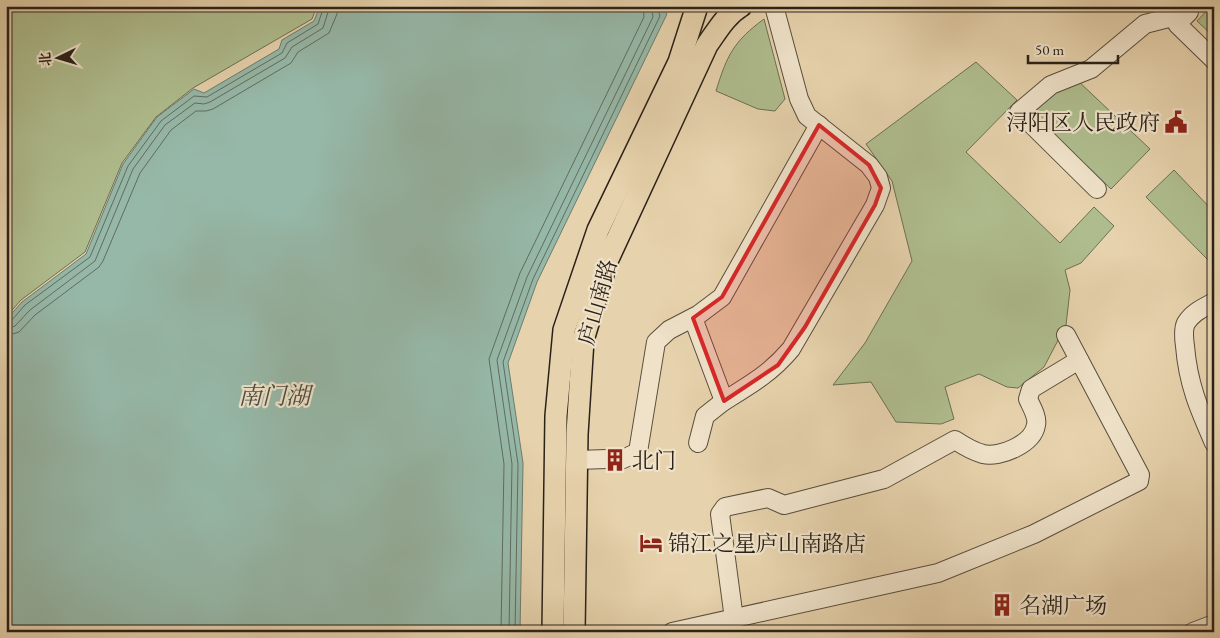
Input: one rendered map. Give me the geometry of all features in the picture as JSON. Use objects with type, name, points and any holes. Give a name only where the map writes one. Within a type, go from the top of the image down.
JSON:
[{"type":"main road","name":"庐山南路","points":[[553,632],[556,416],[564,330],[598,230],[679,62],[697,6]]},
{"type":"main road","name":"庐山南路","points":[[574,632],[577,460],[583,340],[606,261],[707,44],[734,10],[741,6]]},
{"type":"street","points":[[698,443],[705,416],[724,401],[766,375],[778,365],[791,349],[874,205],[881,188],[878,177],[869,165],[807,116],[799,99],[774,6]]},
{"type":"street","points":[[1191,10],[1178,24],[1214,60]]},
{"type":"street","points":[[1097,189],[1019,112],[1051,85],[1090,69],[1144,24],[1191,10]]},
{"type":"street","points":[[577,460],[615,459],[638,452],[656,342],[669,330],[693,318],[722,297],[819,125]]},
{"type":"street","points":[[1214,302],[1194,312],[1185,325],[1184,340],[1192,390],[1214,443]]},
{"type":"street","points":[[693,318],[724,401]]},
{"type":"street","points":[[672,632],[938,573],[1034,534],[1139,481],[1140,475],[1066,335]]},
{"type":"street","points":[[734,618],[720,514],[725,507],[768,498],[784,505],[884,480],[955,440],[968,449],[984,454],[998,454],[1011,450],[1022,444],[1033,433],[1036,425],[1036,419],[1028,399],[1031,389],[1080,360]]},
{"type":"street","points":[[1193,632],[1214,624]]},
{"type":"highlighted area","points":[[819,125],[869,165],[881,188],[875,205],[805,327],[778,365],[724,401],[693,318],[722,297]]},
{"type":"green space","points":[[6,6],[317,6],[312,19],[193,88],[156,117],[122,163],[85,252],[21,300],[6,317]]},
{"type":"green space","points":[[1211,6],[1214,6],[1214,37],[1197,21]]},
{"type":"green space","points":[[764,19],[785,99],[775,111],[758,109],[716,91],[728,58],[733,50],[745,34]]},
{"type":"green space","points":[[976,62],[1017,100],[966,152],[1060,243],[1094,207],[1114,226],[1081,263],[1065,270],[1070,290],[1066,325],[1044,367],[1018,388],[1007,387],[979,374],[945,387],[954,419],[941,424],[896,422],[871,382],[833,385],[865,343],[912,261],[892,181],[866,144]]},
{"type":"green space","points":[[1077,80],[1150,149],[1111,189],[1029,110],[1057,88]]},
{"type":"green space","points":[[1174,170],[1214,212],[1214,256],[1209,261],[1146,197]]},
{"type":"water","name":"南门湖","points":[[320,6],[660,6],[667,14],[537,282],[508,363],[523,463],[520,632],[6,632],[6,320],[22,302],[86,254],[123,164],[157,117],[194,89],[204,93],[279,49],[282,40],[314,21]]},
{"type":"place","name":"浔阳区人民政府","points":[[1176,122]]},
{"type":"place","name":"北门","points":[[615,460]]},
{"type":"place","name":"锦江之星庐山南路店","points":[[651,543]]},
{"type":"place","name":"名湖广场","points":[[1002,605]]}]
